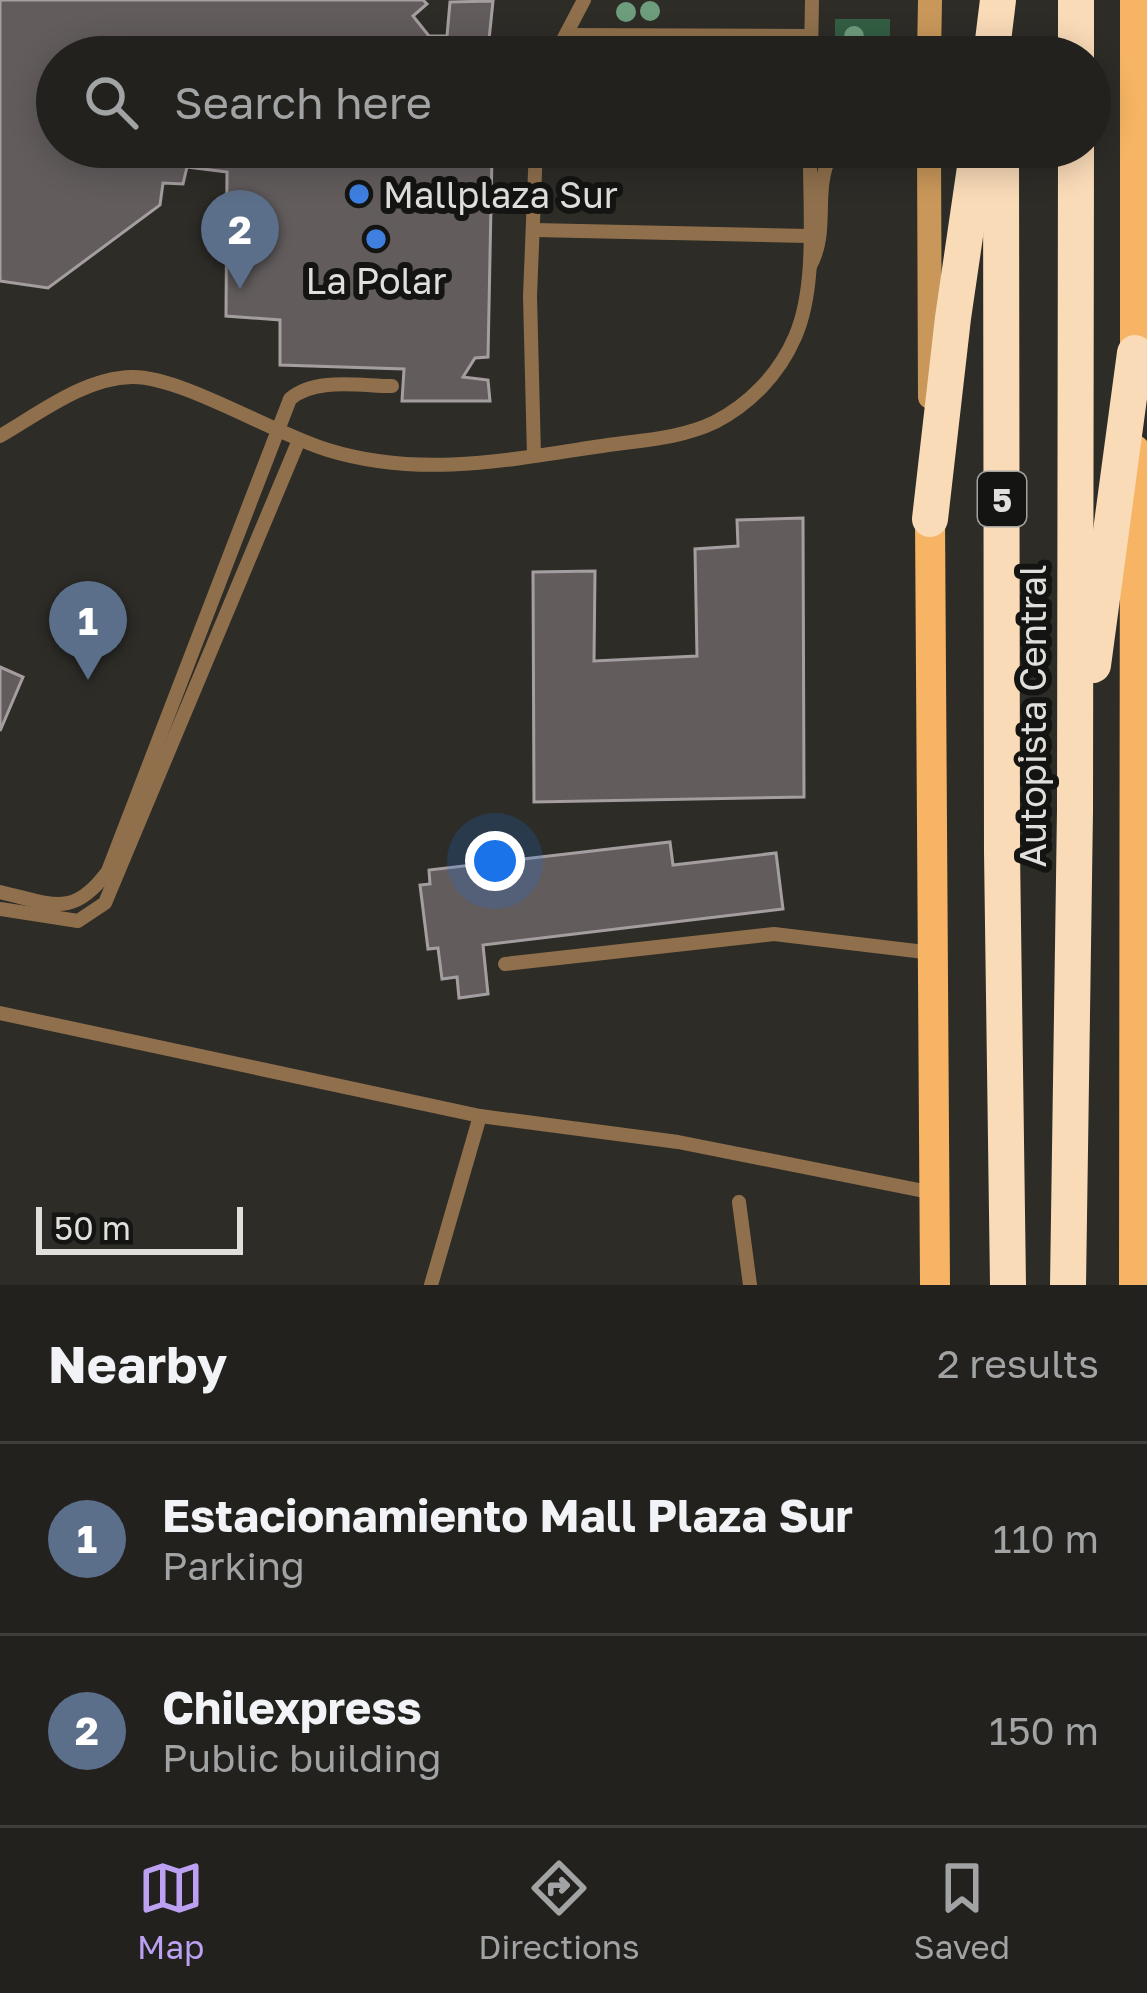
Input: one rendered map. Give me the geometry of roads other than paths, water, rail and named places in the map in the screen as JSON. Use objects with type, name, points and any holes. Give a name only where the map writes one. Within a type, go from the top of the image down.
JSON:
[{"type":"highway","points":[[994,36],[1000,0]]},
{"type":"highway","points":[[1000,0],[1001,36]]},
{"type":"highway","points":[[1076,0],[1076,36]]},
{"type":"highway","points":[[930,519],[952,317],[975,168]]},
{"type":"highway","name":"Autopista Central","points":[[1001,168],[1008,1285]]},
{"type":"highway","name":"Autopista Central","points":[[1068,1285],[1075,811],[1076,168]]},
{"type":"highway","points":[[1075,811],[1135,353]]},
{"type":"main road","points":[[929,36],[930,0]]},
{"type":"main road","points":[[1134,1285],[1140,1253],[1136,0]]},
{"type":"main road","points":[[929,168],[935,1285]]},
{"type":"lane","points":[[584,0],[566,35],[811,36],[812,0]]},
{"type":"lane","points":[[534,456],[530,296],[535,168]]},
{"type":"lane","points":[[0,436],[85,387],[127,377],[162,380],[299,440],[365,459],[417,465],[470,466],[686,434],[733,412],[772,376],[795,338],[806,304],[810,168]]},
{"type":"lane","points":[[808,271],[822,237],[826,168]]},
{"type":"lane","points":[[534,230],[808,236]]},
{"type":"lane","points":[[0,892],[70,905],[91,895],[108,871],[290,399],[301,389],[392,386]]},
{"type":"lane","points":[[0,908],[78,921],[106,903],[299,440]]},
{"type":"lane","points":[[505,964],[774,934],[933,953]]},
{"type":"lane","points":[[0,1012],[480,1116],[678,1142],[934,1193]]},
{"type":"lane","points":[[431,1285],[480,1116]]},
{"type":"lane","points":[[740,1202],[750,1285]]},
{"type":"place","name":"Mallplaza Sur","points":[[359,194]]},
{"type":"place","name":"La Polar","points":[[376,239]]},
{"type":"place","name":"Chilexpress","points":[[240,289]]},
{"type":"place","name":"Estacionamiento Mall Plaza Sur","points":[[88,680]]}]
